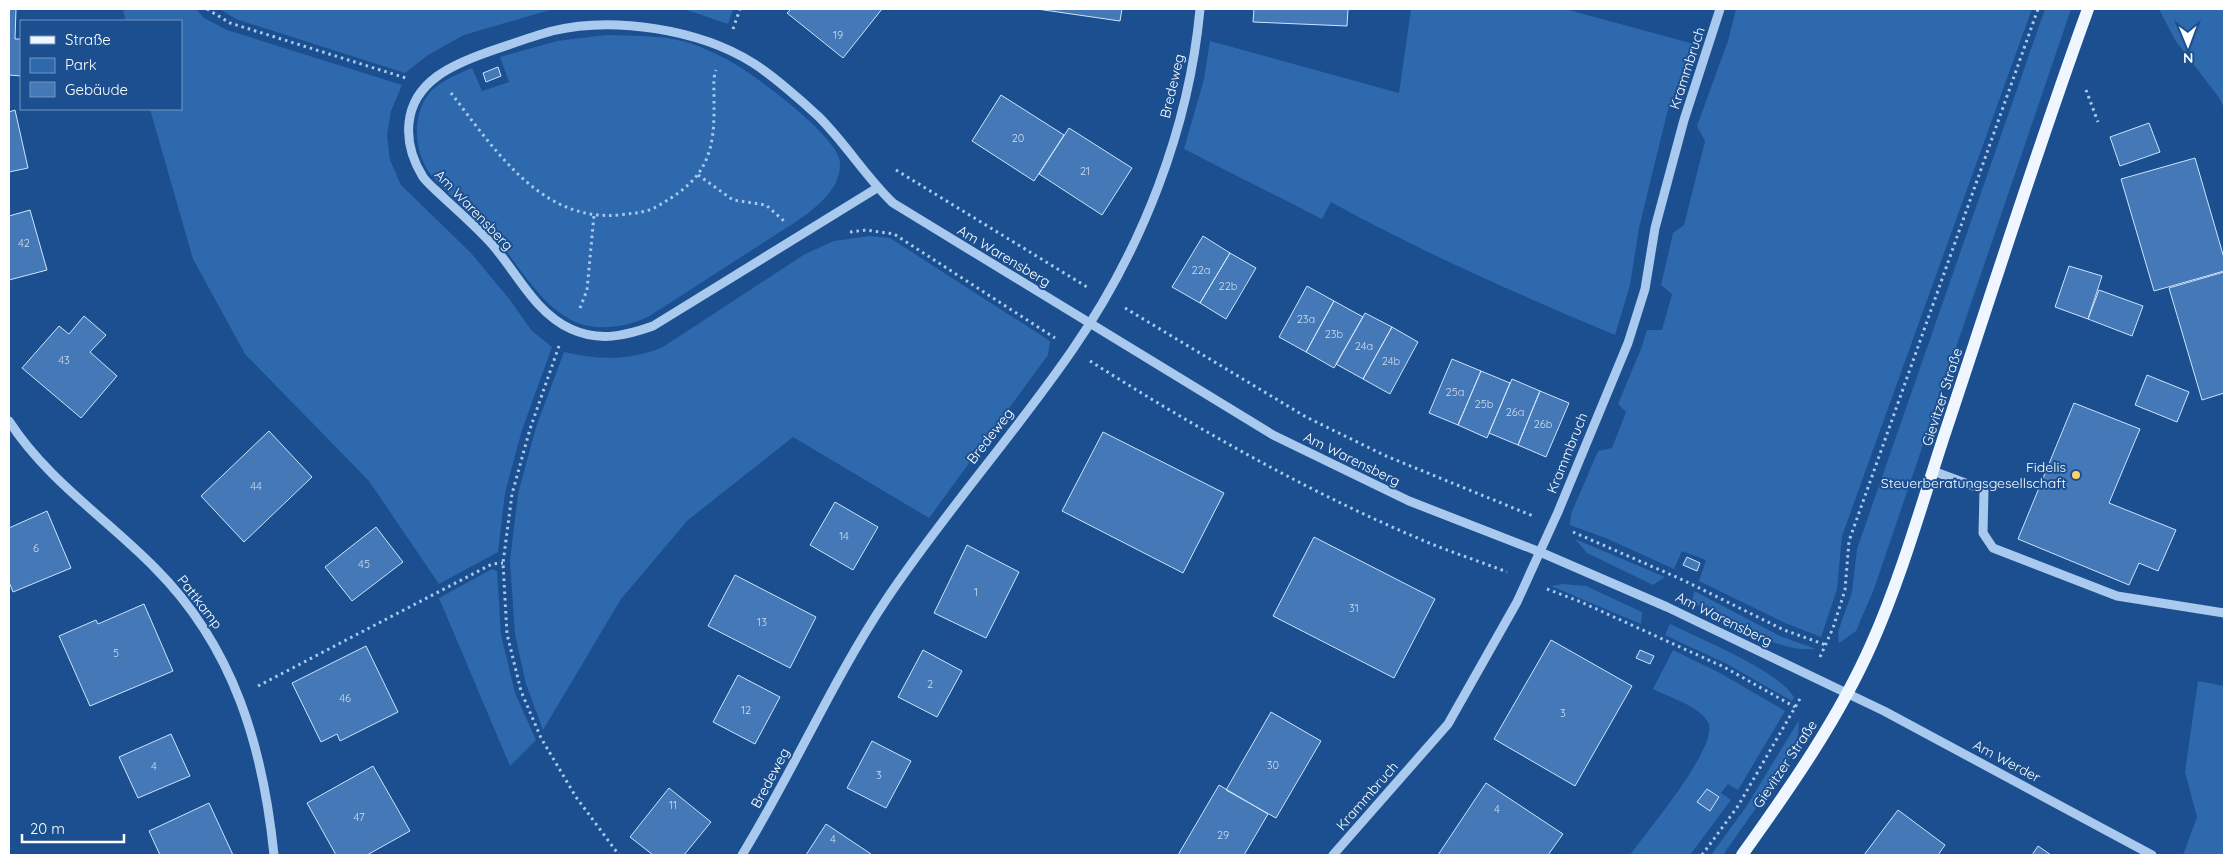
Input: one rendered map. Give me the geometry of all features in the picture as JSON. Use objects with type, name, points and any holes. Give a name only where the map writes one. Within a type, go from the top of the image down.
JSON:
[{"type":"main road","name":"Gievitzer Straße","points":[[1742,855],[1824,734],[1847,694],[1872,643],[1891,595],[1933,471],[2047,121],[2088,9]]},
{"type":"street","name":"Bredeweg","points":[[742,855],[767,815],[832,689],[885,601],[940,522],[1054,374],[1090,324],[1106,297],[1147,213],[1171,150],[1191,77],[1200,9]]},
{"type":"street","name":"Krammbruch","points":[[1332,855],[1448,724],[1517,602],[1540,552],[1628,343],[1645,289],[1655,228],[1684,120],[1720,9]]},
{"type":"street","name":"Am Warensberg","points":[[877,188],[653,326],[632,334],[613,337],[594,336],[569,328],[559,322],[539,304],[489,241],[425,179],[414,161],[409,143],[409,123],[413,104],[428,83],[446,69],[467,59],[553,31],[605,25],[649,28],[724,48],[754,64],[818,116],[844,144],[877,188],[893,203],[914,218],[1273,435],[1343,471],[1409,501],[1540,552],[1667,607],[1847,694]]},
{"type":"street","name":"Pattkamp","points":[[9,421],[19,437],[62,483],[155,568],[191,608],[214,642],[238,694],[258,761],[270,819],[274,855]]},
{"type":"street","points":[[1933,471],[1984,490],[1983,533],[1993,548],[2117,596],[2224,613]]},
{"type":"street","name":"Am Werder","points":[[1847,694],[1884,711],[2152,855]]},
{"type":"path","points":[[207,9],[230,24],[411,80],[443,86],[522,179],[544,196],[573,210],[594,215],[653,210],[681,192],[698,175],[707,159],[714,133],[714,75],[724,48]]},
{"type":"path","points":[[1702,855],[1738,806],[1812,677],[1826,645],[1845,590],[1849,541],[2038,9]]},
{"type":"path","points":[[888,166],[1077,282],[1106,297],[1306,417],[1386,456],[1605,544],[1784,630],[1826,645]]},
{"type":"path","points":[[698,175],[733,200],[766,205],[781,216],[795,237]]},
{"type":"path","points":[[594,215],[587,290],[557,350],[530,429],[512,494],[503,563],[507,634],[521,692],[541,738],[576,797],[619,855]]},
{"type":"path","points":[[238,694],[266,682],[492,564],[503,563]]},
{"type":"green space","points":[[129,9],[196,9],[204,18],[227,30],[402,85],[391,111],[387,135],[390,160],[401,185],[471,253],[510,300],[532,331],[552,347],[522,430],[505,493],[498,552],[439,584],[369,481],[245,354],[193,259],[150,110],[182,110],[182,20],[126,20],[123,11]]},
{"type":"green space","points":[[220,9],[553,9],[464,35],[428,55],[405,73],[236,19]]},
{"type":"green space","points":[[684,9],[733,9],[728,24]]},
{"type":"green space","points":[[1411,9],[1565,9],[1694,44],[1667,113],[1639,228],[1630,285],[1615,335],[1436,256],[1331,202],[1322,219],[1184,149],[1204,79],[1210,41],[1399,93]]},
{"type":"green space","points":[[1736,9],[2032,9],[1842,536],[1837,589],[1821,637],[1785,623],[1699,581],[1706,560],[1682,551],[1674,569],[1608,539],[1570,525],[1571,514],[1598,451],[1612,448],[1626,412],[1618,404],[1647,330],[1662,330],[1672,294],[1661,285],[1673,233],[1684,225],[1705,141],[1697,126],[1728,41]]},
{"type":"green space","points":[[2045,9],[2071,9],[1874,589],[1856,631],[1839,643],[1838,632],[1852,592],[1857,549]]},
{"type":"green space","points":[[2159,9],[2224,9],[2224,109],[2220,99],[2175,40]]},
{"type":"green space","points":[[606,35],[667,38],[686,42],[728,60],[774,91],[811,122],[836,152],[840,163],[839,172],[832,189],[819,204],[804,216],[648,317],[624,325],[598,327],[581,324],[567,318],[544,299],[489,231],[431,175],[421,155],[417,132],[420,109],[432,90],[441,83],[472,68],[482,91],[509,82],[500,57],[557,41]]},
{"type":"green space","points":[[869,236],[890,238],[1050,341],[1048,355],[929,518],[793,437],[688,520],[621,599],[543,730],[526,684],[515,634],[510,561],[518,494],[536,427],[564,352],[589,357],[614,358],[650,352],[663,347],[805,254],[834,241]]},
{"type":"green space","points":[[1575,539],[1665,577],[1653,585],[1587,553]]},
{"type":"green space","points":[[492,569],[497,571],[501,635],[515,693],[536,740],[510,766],[439,598]]},
{"type":"green space","points":[[1562,584],[1586,586],[1642,612],[1641,624],[1551,586]]},
{"type":"green space","points":[[1694,591],[1780,636],[1816,649],[1785,646],[1753,634],[1692,602]]},
{"type":"green space","points":[[1670,624],[1737,656],[1772,676],[1785,686],[1794,697],[1792,701],[1727,664],[1665,635]]},
{"type":"green space","points":[[1673,650],[1720,673],[1785,711],[1738,790],[1728,784],[1721,793],[1731,800],[1690,855],[1630,855],[1680,789],[1703,749],[1709,733],[1708,722],[1698,711],[1653,689]]},
{"type":"green space","points":[[2198,681],[2224,686],[2224,855],[2183,855],[2197,817],[2185,772]]},
{"type":"green space","points":[[1799,720],[1798,735],[1788,762],[1723,855],[1711,855],[1746,807]]},
{"type":"building","points":[[9,9],[16,9],[15,39],[20,39],[20,76],[9,75]]},
{"type":"building","points":[[791,9],[882,9],[843,58],[787,13]]},
{"type":"building","points":[[1037,9],[1122,9],[1120,21]]},
{"type":"building","points":[[1254,9],[1348,9],[1347,26],[1253,22]]},
{"type":"building","points":[[498,67],[501,76],[486,82],[483,73]]},
{"type":"building","points":[[1001,95],[1064,135],[1034,181],[972,141]]},
{"type":"building","points":[[15,110],[28,168],[9,172],[9,112]]},
{"type":"building","points":[[2149,123],[2160,152],[2120,166],[2110,137]]},
{"type":"building","points":[[1069,128],[1132,168],[1102,215],[1039,174]]},
{"type":"building","points":[[2195,158],[2224,258],[2224,271],[2154,291],[2121,179]]},
{"type":"building","points":[[30,210],[47,270],[9,280],[9,216]]},
{"type":"building","points":[[1203,236],[1230,253],[1200,303],[1172,287]]},
{"type":"building","points":[[1230,253],[1256,268],[1226,319],[1200,303]]},
{"type":"building","points":[[2069,266],[2102,276],[2088,319],[2055,307]]},
{"type":"building","points":[[2224,272],[2224,393],[2202,400],[2169,288]]},
{"type":"building","points":[[1307,286],[1334,301],[1306,352],[1279,337]]},
{"type":"building","points":[[2099,290],[2143,306],[2132,336],[2088,319]]},
{"type":"building","points":[[1334,301],[1363,317],[1334,368],[1306,352]]},
{"type":"building","points":[[1365,313],[1392,327],[1363,379],[1336,364]]},
{"type":"building","points":[[84,316],[106,335],[90,352],[117,376],[81,418],[22,368],[59,326],[69,334]]},
{"type":"building","points":[[1392,327],[1418,342],[1390,394],[1363,379]]},
{"type":"building","points":[[1452,359],[1481,371],[1458,425],[1429,413]]},
{"type":"building","points":[[1481,371],[1510,383],[1487,438],[1458,425]]},
{"type":"building","points":[[2147,375],[2189,392],[2177,422],[2135,405]]},
{"type":"building","points":[[1512,379],[1540,391],[1518,445],[1489,433]]},
{"type":"building","points":[[1540,391],[1569,403],[1546,457],[1518,445]]},
{"type":"building","points":[[2074,403],[2140,429],[2109,503],[2176,530],[2158,571],[2139,563],[2129,585],[2018,539]]},
{"type":"building","points":[[269,431],[312,477],[244,542],[201,496]]},
{"type":"building","points":[[1103,432],[1224,493],[1183,573],[1062,511]]},
{"type":"building","points":[[835,502],[878,527],[853,570],[810,545]]},
{"type":"building","points":[[47,511],[71,568],[13,592],[9,582],[9,528]]},
{"type":"building","points":[[376,527],[403,562],[352,601],[325,567]]},
{"type":"building","points":[[1314,537],[1435,599],[1394,678],[1273,616]]},
{"type":"building","points":[[967,545],[1019,572],[986,638],[934,613]]},
{"type":"building","points":[[1687,557],[1700,563],[1697,571],[1683,565]]},
{"type":"building","points":[[735,575],[816,617],[790,668],[708,626]]},
{"type":"building","points":[[144,604],[173,671],[90,706],[59,636],[96,620],[98,624]]},
{"type":"building","points":[[1551,640],[1632,686],[1575,786],[1494,739]]},
{"type":"building","points":[[366,646],[398,712],[340,741],[337,734],[321,742],[292,683]]},
{"type":"building","points":[[923,650],[962,671],[937,717],[898,697]]},
{"type":"building","points":[[1640,650],[1654,656],[1650,664],[1636,658]]},
{"type":"building","points":[[738,675],[780,697],[755,744],[713,722]]},
{"type":"building","points":[[1271,712],[1321,741],[1276,818],[1226,790]]},
{"type":"building","points":[[171,734],[190,776],[138,798],[119,757]]},
{"type":"building","points":[[872,741],[911,761],[886,808],[847,788]]},
{"type":"building","points":[[373,766],[410,831],[367,855],[336,855],[307,803]]},
{"type":"building","points":[[1486,783],[1563,834],[1548,855],[1438,855]]},
{"type":"building","points":[[1219,785],[1268,814],[1244,855],[1178,855]]},
{"type":"building","points":[[669,788],[711,822],[684,855],[653,855],[630,837]]},
{"type":"building","points":[[1707,789],[1719,797],[1710,811],[1697,802]]},
{"type":"building","points":[[209,803],[233,855],[160,855],[149,831]]},
{"type":"building","points":[[1898,810],[1945,845],[1938,855],[1864,855]]},
{"type":"building","points":[[826,824],[871,854],[806,855]]},
{"type":"building","points":[[2038,846],[2051,855],[2032,855]]},
{"type":"place","name":"Fidelis Steuerberatungsgesellschaft","points":[[2076,475]]}]
